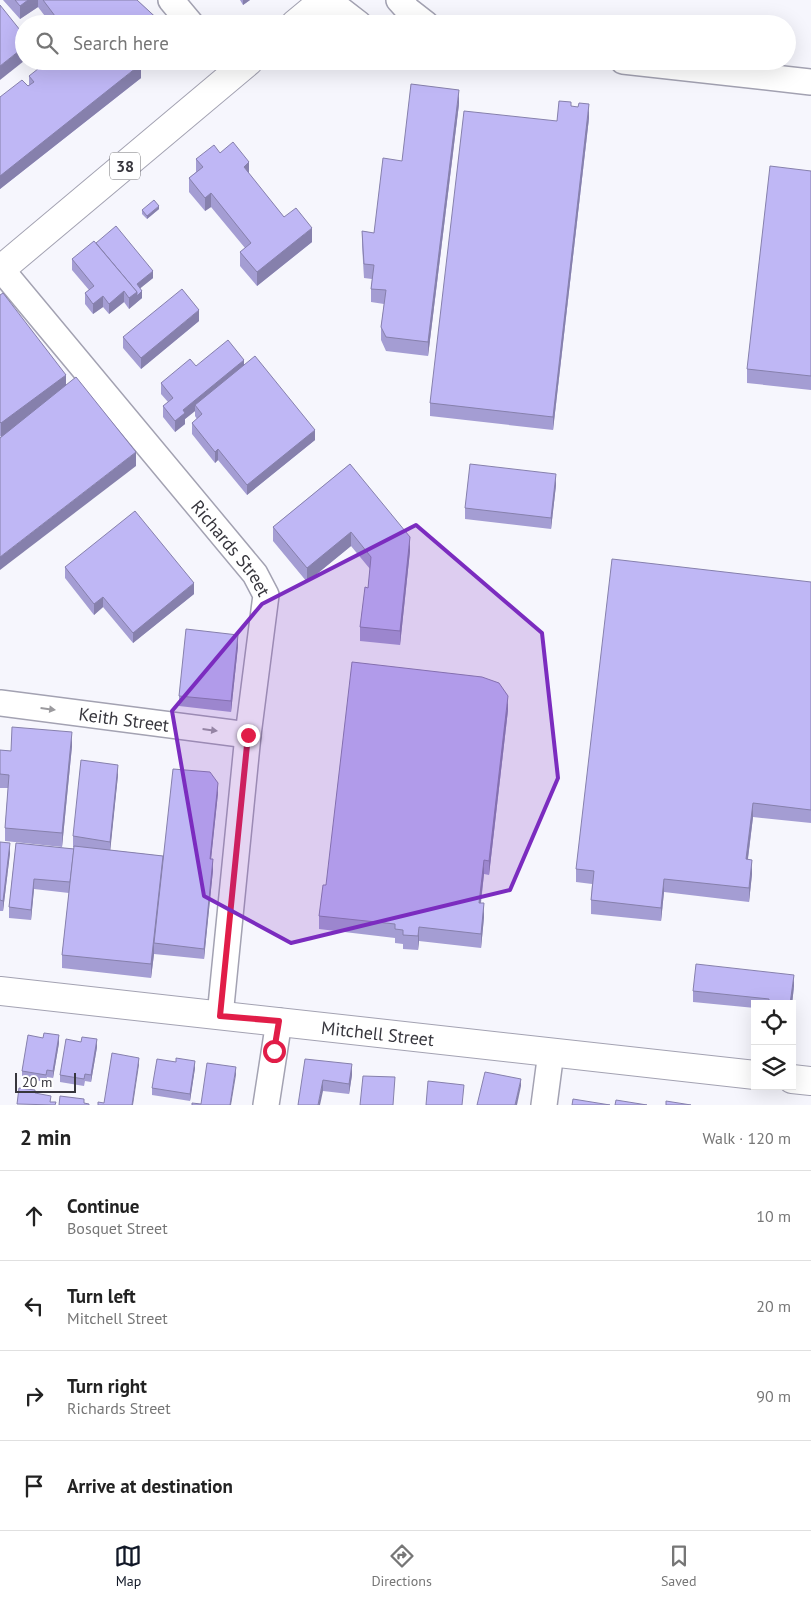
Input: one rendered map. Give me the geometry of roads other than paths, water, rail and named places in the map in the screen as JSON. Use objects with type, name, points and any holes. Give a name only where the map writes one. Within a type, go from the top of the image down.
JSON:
[{"type":"street","points":[[171,0],[184,15]]},
{"type":"street","points":[[306,15],[324,0]]},
{"type":"street","points":[[328,0],[347,15]]},
{"type":"street","points":[[399,0],[414,15]]},
{"type":"street","name":"38","points":[[1,269],[230,70]]},
{"type":"street","points":[[704,70],[811,82]]},
{"type":"street","name":"Richards Street","points":[[1,269],[255,574],[266,595],[248,735],[220,1016]]},
{"type":"street","name":"Keith Street","points":[[0,703],[248,735]]},
{"type":"street","name":"Mitchell Street","points":[[1,996],[279,1021],[751,1075]]},
{"type":"street","points":[[266,1105],[279,1021]]},
{"type":"street","points":[[544,1105],[551,1052]]},
{"type":"street","points":[[796,1079],[811,1081]]}]
